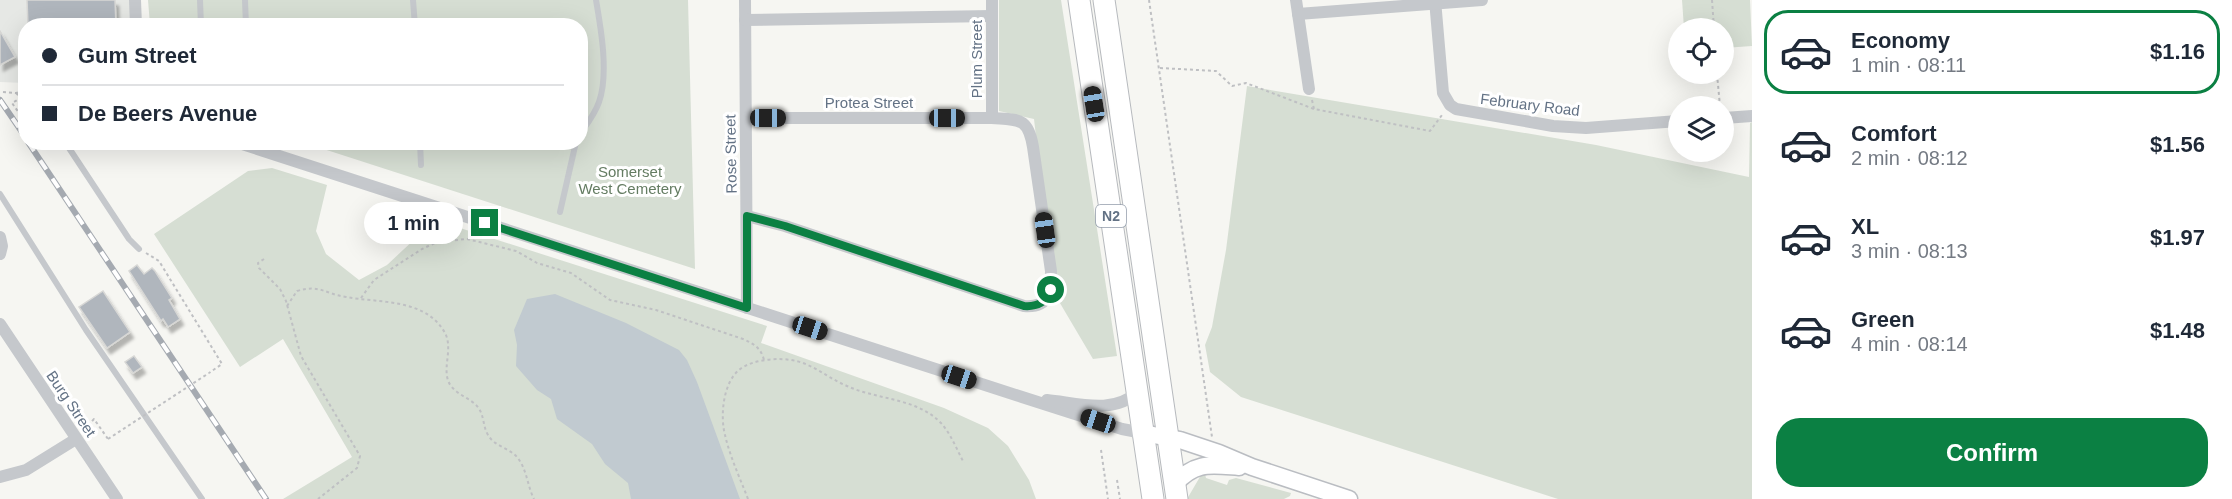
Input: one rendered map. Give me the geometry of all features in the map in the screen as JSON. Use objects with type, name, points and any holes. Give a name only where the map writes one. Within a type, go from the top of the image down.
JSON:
[{"type":"highway","name":"N2","points":[[1079,0],[1153,499]]},
{"type":"highway","name":"N2","points":[[1104,0],[1176,491]]},
{"type":"street","points":[[135,0],[136,18]]},
{"type":"street","name":"Rose Street","points":[[745,0],[747,308]]},
{"type":"street","name":"Plum Street","points":[[992,0],[992,118]]},
{"type":"street","points":[[1296,0],[1309,88]]},
{"type":"street","points":[[1298,14],[1482,0]]},
{"type":"street","points":[[1435,2],[1442,87],[1450,105]]},
{"type":"street","points":[[745,20],[992,16]]},
{"type":"street","name":"February Road","points":[[1450,105],[1461,111],[1553,126],[1586,128],[1668,122]]},
{"type":"street","points":[[1734,117],[1752,116]]},
{"type":"street","name":"Protea Street","points":[[746,118],[992,118],[1019,120],[1027,126],[1030,132],[1051,271],[1051,290],[1046,300],[1040,304],[1024,306],[785,226],[747,216]]},
{"type":"street","points":[[261,150],[1022,398],[1122,429],[1168,438],[1214,452],[1349,499]]},
{"type":"street","points":[[0,237],[2,246],[0,254]]},
{"type":"street","name":"Burg Street","points":[[0,324],[117,499]]},
{"type":"street","points":[[1022,398],[1106,406],[1125,402],[1137,392]]},
{"type":"street","points":[[0,477],[26,470],[76,439]]},
{"type":"street","points":[[1176,491],[1184,473],[1196,467],[1204,465],[1252,467]]},
{"type":"lane","points":[[200,0],[201,18]]},
{"type":"lane","points":[[245,0],[246,18]]},
{"type":"lane","points":[[413,0],[414,18]]},
{"type":"lane","points":[[588,122],[602,92],[603,58],[596,0]]},
{"type":"lane","points":[[70,150],[129,239],[139,249]]},
{"type":"lane","points":[[420,150],[421,165]]},
{"type":"lane","points":[[560,212],[574,150]]},
{"type":"lane","points":[[0,194],[86,330],[202,499]]},
{"type":"path","points":[[1149,0],[1214,452]]},
{"type":"path","points":[[1712,0],[1713,18]]},
{"type":"path","points":[[1159,68],[1216,71],[1232,86],[1246,83],[1314,110],[1430,131],[1450,105]]},
{"type":"path","points":[[1309,88],[1314,110]]},
{"type":"path","points":[[3,92],[16,93]]},
{"type":"path","points":[[18,100],[12,103],[18,112]]},
{"type":"path","points":[[361,298],[374,280],[422,249],[437,242],[467,239],[516,251],[537,263],[571,273],[609,300],[666,313],[743,339],[762,351],[764,360]]},
{"type":"path","points":[[76,439],[94,419],[108,439],[222,364],[159,261],[139,249]]},
{"type":"path","points":[[264,260],[258,263],[259,267],[280,289],[301,356],[360,456],[357,468],[318,499]]},
{"type":"path","points":[[287,306],[297,291],[318,287],[342,297],[412,307],[435,320],[445,333],[448,342],[446,376],[449,384],[481,411],[488,435],[492,440],[515,456],[522,464],[534,499]]},
{"type":"path","points":[[748,499],[724,433],[724,407],[728,390],[738,371],[764,360],[795,360],[860,392],[928,412],[942,424],[963,463]]},
{"type":"path","points":[[1101,450],[1108,499]]},
{"type":"path","points":[[1117,480],[1120,499]]},
{"type":"shaded area","points":[[0,0],[134,0],[135,18],[18,18],[18,83],[0,82]]},
{"type":"shaded area","points":[[555,294],[626,323],[679,350],[687,360],[697,382],[740,499],[631,499],[628,483],[605,464],[592,444],[557,419],[551,399],[537,390],[516,366],[517,345],[514,330],[527,299]]},
{"type":"green space","name":"Somerset West Cemetery","points":[[148,0],[688,0],[695,269],[327,150],[588,150],[588,18],[149,18]]},
{"type":"green space","points":[[999,0],[1061,0],[1117,356],[1093,359],[1054,293],[1034,119],[999,111]]},
{"type":"green space","points":[[1682,0],[1750,0],[1752,46],[1734,47],[1734,18],[1683,18]]},
{"type":"green space","points":[[1247,86],[1596,145],[1668,160],[1668,162],[1749,177],[1750,123],[1752,122],[1752,499],[1558,499],[1241,397],[1210,372],[1205,345],[1212,327],[1226,250]]},
{"type":"green space","points":[[272,168],[327,185],[316,231],[326,254],[359,280],[387,265],[435,220],[767,326],[761,343],[944,408],[988,428],[1008,446],[1029,480],[1036,499],[283,499],[352,457],[283,339],[240,367],[154,234],[248,171]]},
{"type":"green space","points":[[1204,470],[1206,478],[1227,485],[1229,480],[1236,478],[1291,493],[1284,499],[1187,499]]},
{"type":"building","points":[[27,0],[115,0],[116,18],[28,18]]},
{"type":"building","points":[[0,31],[15,57],[0,65]]},
{"type":"building","points":[[137,265],[144,274],[152,268],[172,298],[169,300],[180,319],[168,327],[163,319],[161,321],[129,271]]},
{"type":"building","points":[[103,291],[130,332],[107,348],[79,307]]},
{"type":"building","points":[[134,356],[142,367],[133,373],[125,362]]},
{"type":"railway","points":[[0,100],[18,126]]},
{"type":"railway","points":[[33,150],[266,499]]},
{"type":"route","points":[[485,223],[747,308],[747,216],[775,222],[1024,306],[1040,304],[1046,300],[1051,290]]}]
